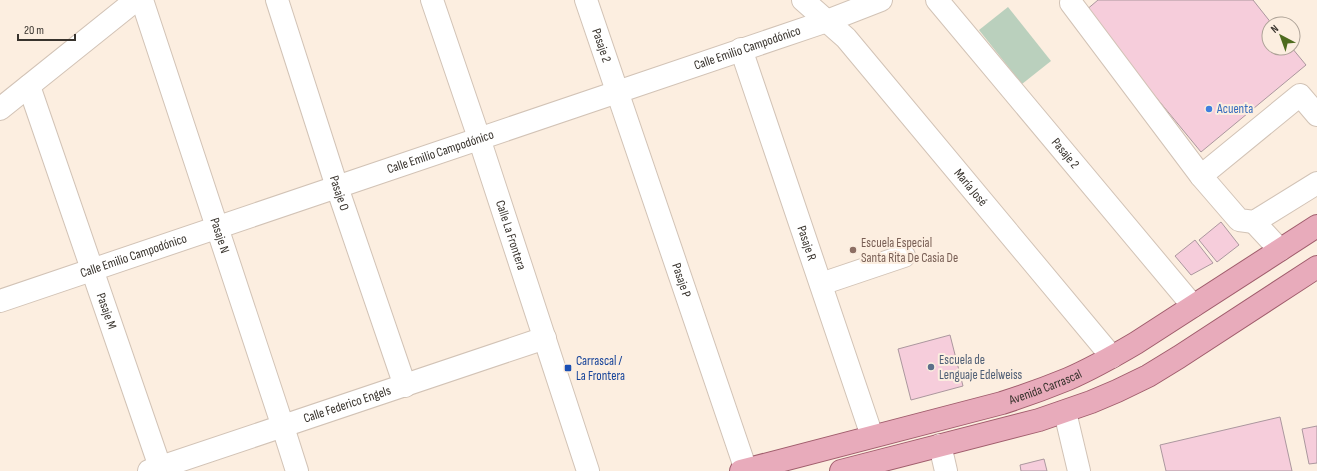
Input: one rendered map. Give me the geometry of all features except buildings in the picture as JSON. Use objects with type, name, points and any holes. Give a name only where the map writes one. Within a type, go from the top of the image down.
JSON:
[{"type":"main road","name":"Avenida Carrascal","points":[[744,470],[1002,403],[1069,379],[1136,343],[1317,226]]},
{"type":"main road","name":"Avenida Carrascal","points":[[841,471],[1039,420],[1065,412],[1117,391],[1148,376],[1179,358],[1317,267]]},
{"type":"street","points":[[0,109],[136,0]]},
{"type":"street","name":"Pasaje N","points":[[142,0],[218,227],[297,471]]},
{"type":"street","name":"Pasaje O","points":[[277,0],[337,187],[404,386]]},
{"type":"street","name":"Calle La Frontera","points":[[432,0],[479,138],[588,471]]},
{"type":"street","name":"Pasaje 2","points":[[586,0],[616,92]]},
{"type":"street","name":"María José","points":[[803,0],[846,38],[1112,357]]},
{"type":"street","name":"Calle Emilio Campodónico","points":[[0,302],[827,21],[881,0]]},
{"type":"street","name":"Pasaje 2","points":[[937,0],[1193,306]]},
{"type":"street","points":[[1071,3],[1202,176],[1239,220],[1254,222],[1317,183]]},
{"type":"street","name":"Pasaje R","points":[[741,49],[872,436]]},
{"type":"street","name":"Pasaje M","points":[[29,86],[92,270],[154,469]]},
{"type":"street","name":"Pasaje P","points":[[616,92],[744,470]]},
{"type":"street","points":[[1202,176],[1300,95],[1317,115]]},
{"type":"street","points":[[1254,222],[1280,250]]},
{"type":"street","points":[[821,284],[904,256]]},
{"type":"street","name":"Calle Federico Engels","points":[[154,469],[545,338]]},
{"type":"street","points":[[1065,412],[1079,471]]},
{"type":"street","points":[[940,446],[946,471]]},
{"type":"green space","points":[[1008,7],[1051,61],[1022,84],[979,30]]},
{"type":"place","name":"Acuenta","points":[[1209,109]]},
{"type":"place","name":"Escuela Especial Santa Rita De Casia De","points":[[853,250]]},
{"type":"place","name":"Escuela de Lenguaje Edelweiss","points":[[931,367]]},
{"type":"place","name":"Carrascal / La Frontera","points":[[568,368]]}]
